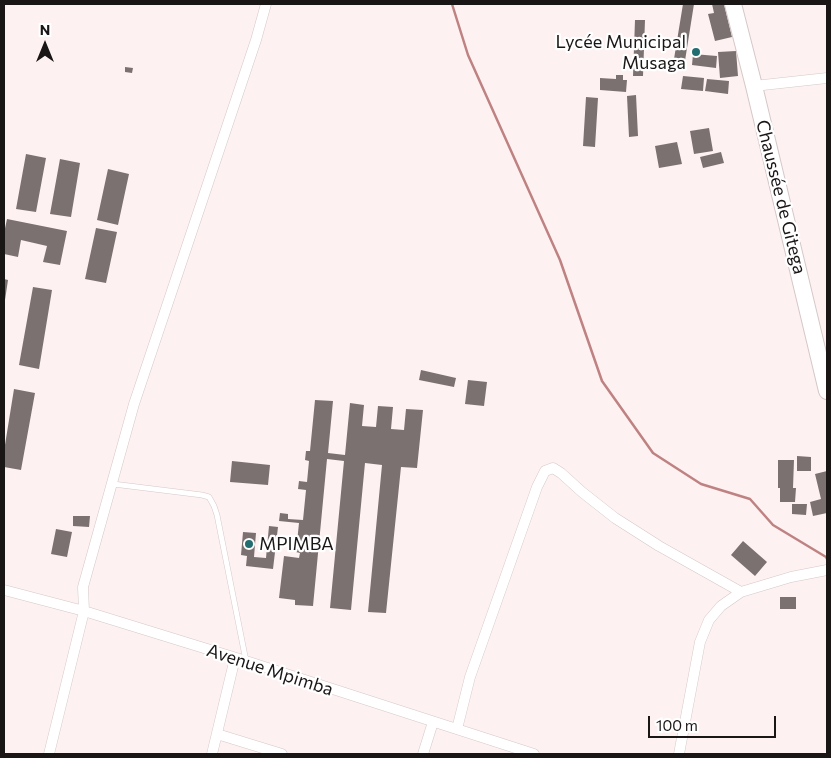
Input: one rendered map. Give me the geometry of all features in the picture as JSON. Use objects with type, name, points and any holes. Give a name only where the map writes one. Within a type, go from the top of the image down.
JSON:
[{"type":"main road","name":"Chaussée de Gitega","points":[[733,4],[827,390]]},
{"type":"street","points":[[49,754],[84,611],[83,588],[134,404],[256,40],[266,4]]},
{"type":"street","points":[[754,86],[827,78]]},
{"type":"street","points":[[457,729],[470,677],[537,488],[546,470],[553,468],[561,473],[582,492],[622,522],[659,546],[741,592]]},
{"type":"street","points":[[679,754],[700,642],[708,620],[721,606],[741,592],[791,577],[827,570]]},
{"type":"street","name":"Avenue Mpimba","points":[[4,590],[84,611],[246,661],[534,754]]},
{"type":"street","points":[[212,754],[235,658]]},
{"type":"street","points":[[423,754],[434,722]]},
{"type":"street","points":[[217,734],[282,754]]},
{"type":"lane","points":[[113,484],[210,497],[217,515],[246,661]]},
{"type":"building","points":[[683,4],[694,4],[684,67],[673,65]]},
{"type":"building","points":[[712,4],[724,4],[732,37],[715,41],[708,14],[714,13]]},
{"type":"building","points":[[635,20],[645,20],[643,76],[633,76]]},
{"type":"building","points":[[736,51],[738,76],[720,78],[718,52]]},
{"type":"building","points":[[693,54],[717,56],[716,68],[692,65]]},
{"type":"building","points":[[125,67],[133,68],[132,73],[125,72]]},
{"type":"building","points":[[616,75],[623,75],[623,80],[627,80],[626,92],[600,90],[600,78],[616,79]]},
{"type":"building","points":[[683,76],[704,78],[703,91],[681,89]]},
{"type":"building","points":[[707,79],[729,81],[728,94],[705,91]]},
{"type":"building","points":[[636,95],[638,136],[629,137],[627,96]]},
{"type":"building","points":[[586,97],[598,98],[595,147],[583,146]]},
{"type":"building","points":[[709,128],[713,151],[694,154],[690,131]]},
{"type":"building","points":[[677,142],[682,164],[659,168],[655,146]]},
{"type":"building","points":[[721,152],[724,163],[703,168],[700,157]]},
{"type":"building","points":[[26,154],[46,158],[36,212],[16,209]]},
{"type":"building","points":[[60,159],[80,163],[71,217],[50,214]]},
{"type":"building","points":[[108,169],[129,174],[118,225],[97,220]]},
{"type":"building","points":[[7,219],[67,231],[60,265],[43,262],[47,246],[21,240],[18,257],[4,254],[4,233]]},
{"type":"building","points":[[96,228],[117,232],[106,283],[85,279]]},
{"type":"building","points":[[4,279],[8,280],[5,300],[4,300]]},
{"type":"building","points":[[33,287],[52,290],[39,369],[19,365]]},
{"type":"building","points":[[421,370],[456,378],[454,387],[419,380]]},
{"type":"building","points":[[468,380],[487,382],[484,406],[465,404]]},
{"type":"building","points":[[14,389],[35,393],[21,470],[4,467],[4,451]]},
{"type":"building","points":[[315,400],[333,401],[328,453],[345,455],[350,403],[364,405],[362,426],[376,427],[378,406],[393,407],[391,429],[404,430],[406,409],[423,410],[417,468],[401,467],[386,613],[368,612],[382,465],[365,463],[351,610],[330,608],[344,461],[327,459],[313,606],[295,605],[295,600],[279,598],[284,556],[299,558],[300,553],[296,552],[299,523],[279,521],[280,513],[288,514],[288,519],[303,520],[306,490],[298,489],[299,481],[307,482],[309,461],[305,460],[306,451],[310,451]]},
{"type":"building","points":[[797,456],[811,457],[811,471],[797,471]]},
{"type":"building","points":[[778,460],[794,460],[793,488],[796,488],[795,502],[780,502]]},
{"type":"building","points":[[232,461],[270,465],[268,485],[230,482]]},
{"type":"building","points":[[827,471],[827,513],[813,516],[810,502],[821,499],[815,474]]},
{"type":"building","points":[[792,504],[807,504],[806,515],[792,514]]},
{"type":"building","points":[[73,516],[90,516],[89,527],[73,526]]},
{"type":"building","name":"MPIMBA","points":[[269,526],[278,527],[273,569],[246,566],[247,556],[241,555],[243,532],[256,533],[254,557],[266,558]]},
{"type":"building","points":[[56,529],[72,532],[67,557],[51,554]]},
{"type":"building","points":[[743,541],[767,562],[755,576],[731,555]]},
{"type":"building","points":[[780,597],[796,597],[796,609],[780,609]]},
{"type":"waterway","points":[[452,4],[468,55],[560,260],[602,381],[653,453],[701,484],[750,499],[773,525],[827,559]]},
{"type":"place","name":"Lycée Municipal Musaga","points":[[696,52]]},
{"type":"place","name":"MPIMBA","points":[[249,544]]}]
